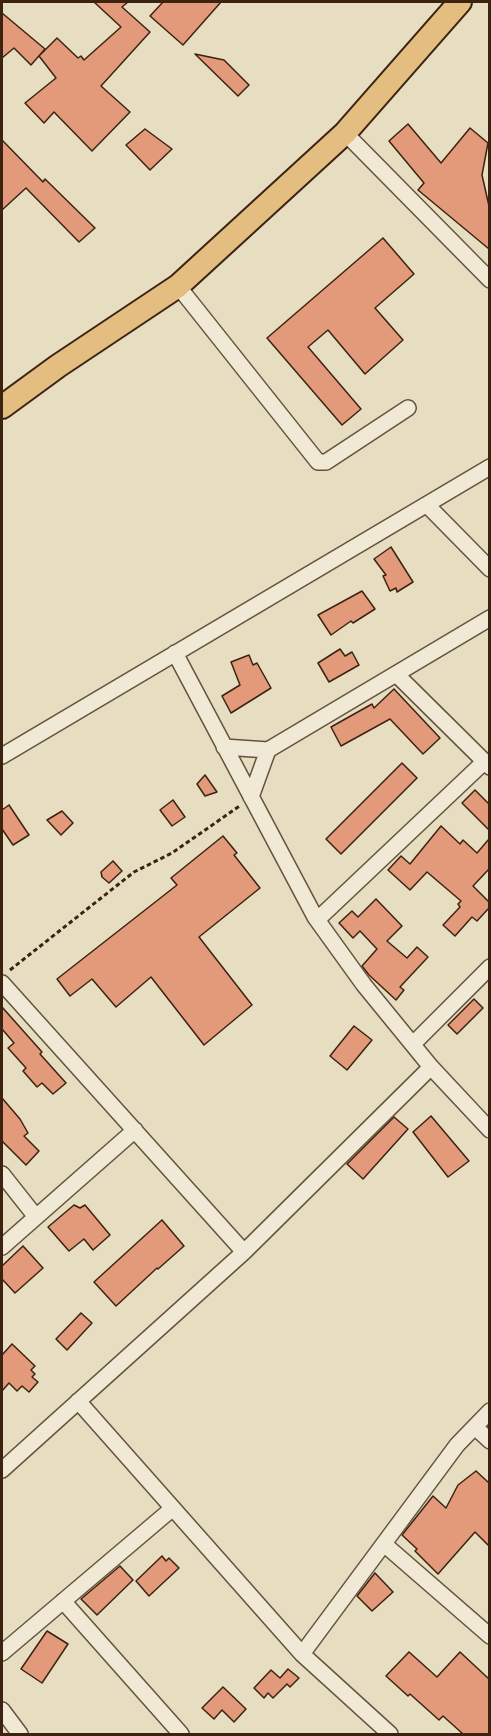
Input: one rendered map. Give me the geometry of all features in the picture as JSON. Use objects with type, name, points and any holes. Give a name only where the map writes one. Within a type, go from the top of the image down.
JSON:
[{"type":"main road","points":[[2,407],[58,366],[178,286],[345,133],[460,2]]},
{"type":"street","points":[[345,133],[489,280]]},
{"type":"street","points":[[178,286],[318,462],[326,462],[408,408]]},
{"type":"street","points":[[2,756],[489,467]]},
{"type":"street","points":[[427,505],[489,569]]},
{"type":"street","points":[[224,747],[268,750],[489,618]]},
{"type":"street","points":[[175,653],[315,917],[364,985],[431,1067],[489,1130]]},
{"type":"street","points":[[318,919],[487,764],[396,674]]},
{"type":"street","points":[[251,797],[268,750]]},
{"type":"street","points":[[413,1044],[489,967]]},
{"type":"street","points":[[2,983],[244,1251]]},
{"type":"street","points":[[2,1470],[244,1251],[431,1067]]},
{"type":"street","points":[[2,1247],[135,1130]]},
{"type":"street","points":[[2,1174],[36,1217]]},
{"type":"street","points":[[78,1401],[302,1654],[390,1734]]},
{"type":"street","points":[[302,1654],[457,1445],[489,1411]]},
{"type":"street","points":[[475,1427],[489,1441]]},
{"type":"street","points":[[2,1653],[172,1509]]},
{"type":"street","points":[[384,1544],[489,1636]]},
{"type":"street","points":[[63,1601],[181,1734]]},
{"type":"street","points":[[2,1710],[20,1734]]},
{"type":"path","points":[[2,976],[134,872],[172,853],[251,797]]},
{"type":"building","points":[[94,2],[128,2],[122,7],[150,32],[101,86],[130,112],[92,151],[54,112],[44,123],[25,103],[56,78],[39,56],[57,38],[78,58],[81,56],[84,60],[121,27]]},
{"type":"building","points":[[163,2],[221,2],[183,45],[150,16]]},
{"type":"building","points":[[2,13],[45,49],[31,65],[14,48],[2,58]]},
{"type":"building","points":[[195,54],[224,60],[249,85],[238,96]]},
{"type":"building","points":[[408,124],[441,163],[470,128],[488,143],[482,175],[489,206],[489,249],[418,190],[424,183],[389,141]]},
{"type":"building","points":[[145,129],[172,149],[150,170],[126,145]]},
{"type":"building","points":[[2,140],[43,182],[45,179],[95,228],[79,242],[26,188],[2,210]]},
{"type":"building","points":[[383,238],[414,274],[375,308],[403,340],[365,374],[328,330],[308,347],[361,409],[342,425],[267,338]]},
{"type":"building","points":[[391,547],[413,582],[397,592],[396,588],[390,591],[383,576],[386,575],[374,559]]},
{"type":"building","points":[[362,591],[375,609],[353,623],[351,621],[331,635],[318,615]]},
{"type":"building","points":[[340,649],[345,656],[352,652],[359,665],[329,682],[318,663]]},
{"type":"building","points":[[249,655],[253,665],[257,663],[271,688],[231,713],[222,696],[240,685],[231,662]]},
{"type":"building","points":[[394,689],[440,738],[423,754],[390,719],[341,746],[331,727],[372,704],[374,708]]},
{"type":"building","points":[[402,763],[417,778],[341,854],[326,839]]},
{"type":"building","points":[[205,775],[217,792],[205,796],[197,784]]},
{"type":"building","points":[[475,790],[489,804],[489,830],[462,803]]},
{"type":"building","points":[[173,800],[185,817],[172,826],[160,810]]},
{"type":"building","points":[[9,805],[29,835],[13,845],[2,829],[2,810]]},
{"type":"building","points":[[62,811],[73,823],[61,835],[47,820]]},
{"type":"building","points":[[441,826],[460,844],[463,840],[477,853],[489,839],[489,869],[473,886],[489,902],[489,908],[477,921],[472,917],[455,936],[443,925],[460,907],[458,904],[461,901],[427,872],[410,890],[388,870],[401,856],[410,864]]},
{"type":"building","points":[[223,836],[237,853],[234,855],[260,888],[199,937],[252,1005],[204,1045],[151,977],[116,1007],[92,979],[70,996],[57,979],[177,885],[171,878]]},
{"type":"building","points":[[113,861],[122,871],[109,883],[102,877],[101,872]]},
{"type":"building","points":[[376,899],[402,926],[387,941],[407,958],[417,947],[428,957],[400,987],[404,990],[396,1000],[362,966],[377,949],[360,931],[353,938],[339,923],[352,911],[358,917]]},
{"type":"building","points":[[474,999],[483,1008],[457,1034],[448,1025]]},
{"type":"building","points":[[2,1007],[66,1083],[53,1094],[42,1083],[37,1087],[23,1071],[26,1068],[8,1048],[14,1043],[2,1029]]},
{"type":"building","points":[[354,1026],[372,1040],[347,1070],[330,1056]]},
{"type":"building","points":[[2,1098],[20,1119],[28,1133],[24,1136],[39,1151],[26,1165],[2,1141]]},
{"type":"building","points":[[431,1116],[469,1161],[448,1177],[413,1132]]},
{"type":"building","points":[[394,1117],[408,1129],[363,1179],[347,1164]]},
{"type":"building","points":[[74,1205],[80,1208],[85,1205],[110,1235],[93,1250],[84,1239],[69,1251],[48,1227]]},
{"type":"building","points":[[162,1220],[184,1246],[116,1306],[94,1282]]},
{"type":"building","points":[[23,1246],[43,1268],[15,1293],[2,1279],[2,1266]]},
{"type":"building","points":[[81,1313],[92,1323],[67,1350],[56,1339]]},
{"type":"building","points":[[12,1344],[35,1366],[31,1370],[35,1374],[32,1377],[38,1382],[29,1392],[22,1386],[17,1391],[9,1383],[2,1391],[2,1355]]},
{"type":"building","points":[[476,1471],[489,1483],[489,1546],[475,1532],[438,1574],[402,1535],[433,1496],[446,1508],[458,1485]]},
{"type":"building","points":[[162,1556],[166,1561],[169,1558],[179,1568],[149,1596],[136,1581]]},
{"type":"building","points":[[120,1566],[133,1580],[97,1615],[81,1599]]},
{"type":"building","points":[[375,1573],[393,1592],[372,1611],[357,1596]]},
{"type":"building","points":[[47,1631],[68,1644],[42,1683],[21,1669]]},
{"type":"building","points":[[409,1652],[437,1677],[460,1652],[489,1679],[489,1734],[463,1734],[443,1716],[439,1720],[386,1676]]},
{"type":"building","points":[[288,1669],[299,1678],[290,1687],[287,1684],[273,1698],[268,1693],[264,1698],[254,1688],[271,1670],[280,1678]]},
{"type":"building","points":[[223,1687],[246,1709],[234,1722],[222,1710],[214,1719],[202,1708]]}]
